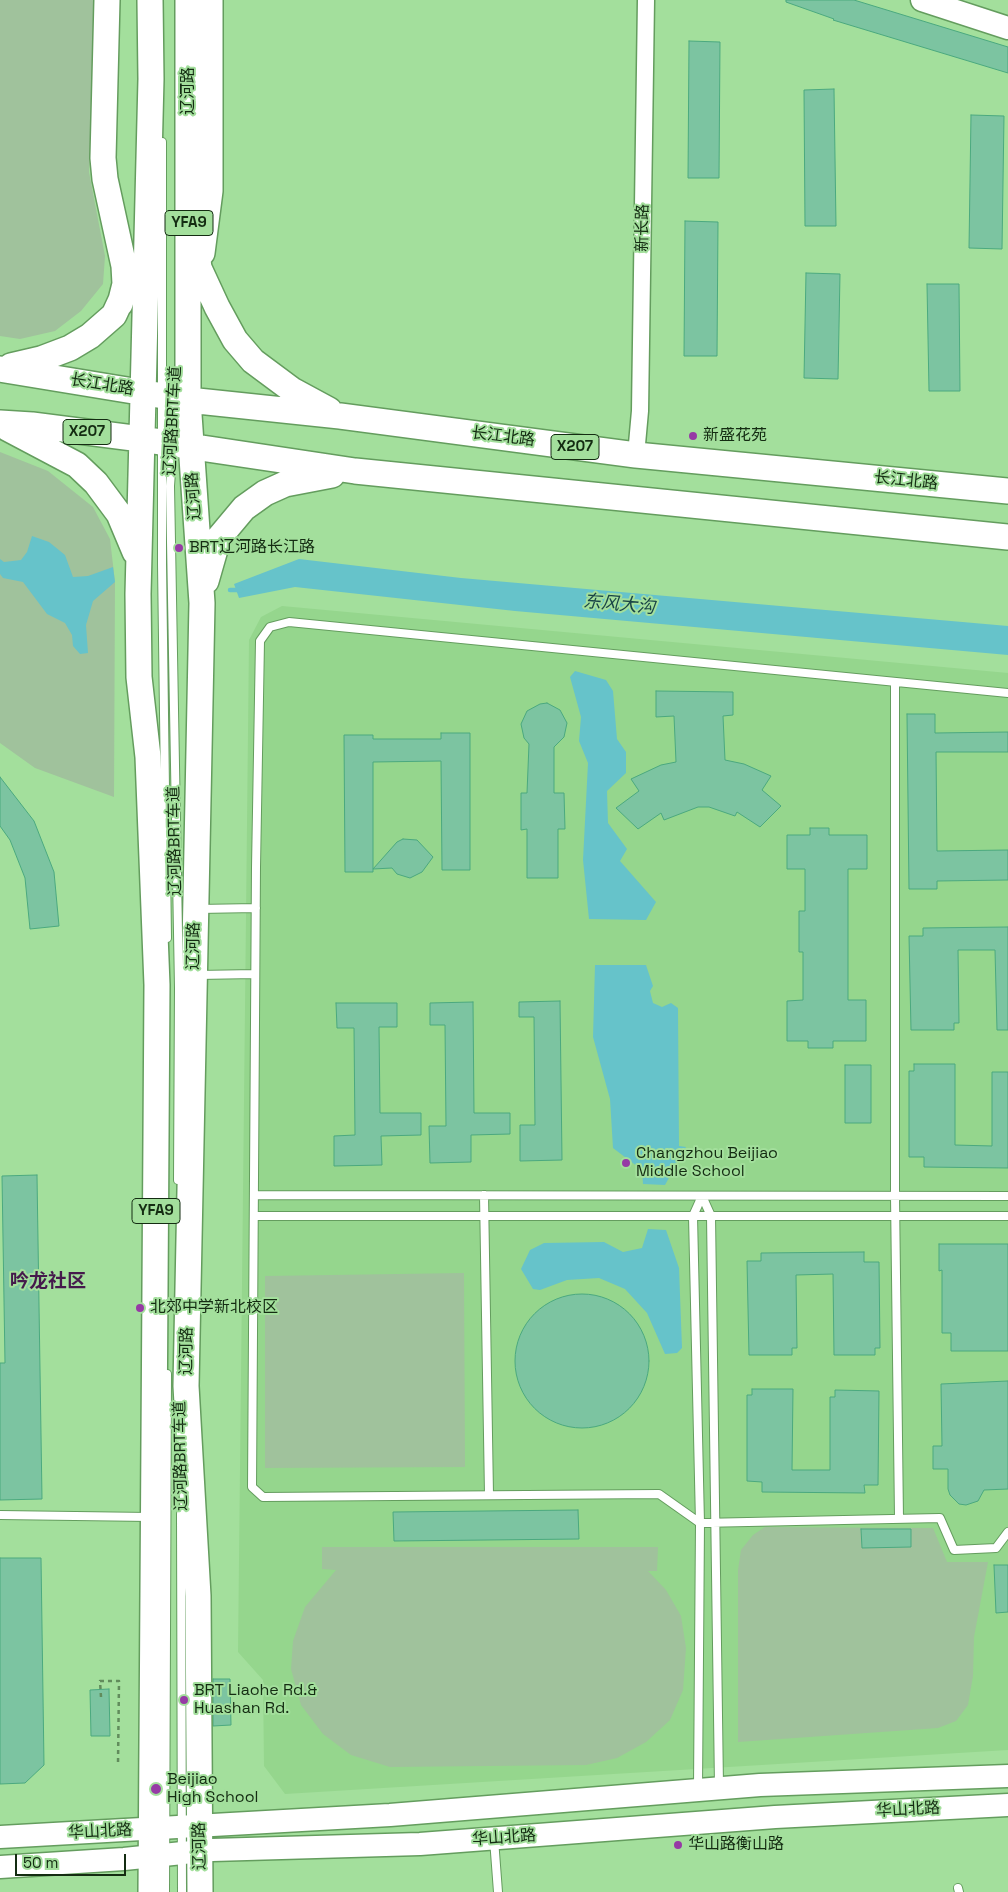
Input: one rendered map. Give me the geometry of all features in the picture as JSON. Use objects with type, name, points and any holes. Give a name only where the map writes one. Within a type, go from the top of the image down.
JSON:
[{"type":"main road","points":[[108,0],[103,158],[105,179],[124,266],[125,284],[120,304]]},
{"type":"main road","name":"辽河路","points":[[150,0],[151,78],[146,222],[169,395],[166,443],[204,570],[195,909],[186,1386],[198,1596],[174,1827],[174,1853],[200,1892]]},
{"type":"main road","name":"辽河路","points":[[151,1892],[174,1853],[174,1827],[154,1517],[157,985],[148,757],[139,677],[138,594],[146,563],[166,443],[188,203],[188,0]]},
{"type":"main road","points":[[199,268],[210,191],[210,0]]},
{"type":"main road","points":[[922,0],[1008,28]]},
{"type":"main road","points":[[188,203],[199,268],[231,332],[253,361],[292,390],[340,416]]},
{"type":"main road","points":[[0,368],[41,360],[70,348],[100,329],[114,315],[135,266],[146,222]]},
{"type":"main road","name":"长江北路","points":[[0,368],[169,395],[636,455],[1008,491]]},
{"type":"main road","points":[[0,424],[54,451],[77,465],[96,483],[119,514],[146,563]]},
{"type":"main road","name":"X207","points":[[0,424],[32,425],[354,471],[1008,537]]},
{"type":"main road","points":[[204,570],[218,539],[226,527],[244,508],[265,493],[285,484],[354,471]]},
{"type":"main road","name":"华山北路","points":[[0,1837],[390,1814],[708,1789],[1008,1776]]},
{"type":"main road","name":"华山北路","points":[[0,1867],[174,1853],[420,1844],[775,1817],[1008,1805]]},
{"type":"street","name":"新长路","points":[[636,455],[640,411],[646,0]]},
{"type":"lane","name":"辽河路BRT车道","points":[[162,128],[169,395]]},
{"type":"lane","name":"辽河路BRT车道","points":[[166,443],[170,486],[179,988],[178,1188]]},
{"type":"lane","name":"辽河路BRT车道","points":[[146,563],[162,599],[167,947]]},
{"type":"lane","points":[[1008,693],[289,622],[270,627],[260,641],[255,974],[252,1487],[263,1497],[660,1494],[700,1523],[940,1518],[954,1550],[996,1548],[1008,1532]]},
{"type":"lane","points":[[895,682],[895,1196],[899,1518]]},
{"type":"lane","points":[[195,909],[256,908]]},
{"type":"lane","points":[[194,975],[255,974]]},
{"type":"lane","points":[[254,1195],[1008,1196]]},
{"type":"lane","points":[[484,1195],[489,1495]]},
{"type":"lane","points":[[702,1196],[693,1216],[708,1789]]},
{"type":"lane","points":[[702,1196],[711,1216],[716,1522],[708,1789]]},
{"type":"lane","points":[[254,1216],[1008,1216]]},
{"type":"lane","name":"辽河路BRT车道","points":[[179,1295],[181,1450]]},
{"type":"lane","name":"辽河路BRT车道","points":[[167,1363],[174,1827]]},
{"type":"lane","name":"辽河路BRT车道","points":[[174,1827],[181,1508]]},
{"type":"lane","points":[[0,1515],[154,1517]]},
{"type":"lane","points":[[494,1838],[498,1892]]},
{"type":"lane","points":[[165,1892],[174,1853]]},
{"type":"lane","points":[[174,1853],[182,1892]]},
{"type":"path","points":[[100,1697],[100,1681],[119,1681],[118,1764]]},
{"type":"shaded area","points":[[0,0],[98,0],[89,172],[105,256],[103,284],[81,311],[55,331],[20,339],[0,336]]},
{"type":"shaded area","points":[[0,452],[48,471],[93,507],[110,539],[115,582],[114,797],[35,768],[0,743]]},
{"type":"shaded area","name":"Changzhou Beijiao Middle School","points":[[282,606],[1008,673],[1008,1750],[285,1794],[264,1766],[263,1680],[238,1652],[249,640],[261,617]]},
{"type":"shaded area","points":[[464,1273],[465,1467],[265,1468],[265,1276]]},
{"type":"shaded area","points":[[765,1527],[933,1528],[947,1562],[988,1562],[974,1637],[973,1676],[968,1705],[956,1721],[938,1728],[738,1742],[738,1570],[741,1550],[753,1535]]},
{"type":"shaded area","points":[[322,1547],[658,1547],[657,1571],[648,1571],[666,1590],[681,1616],[686,1648],[683,1690],[670,1720],[646,1742],[617,1758],[586,1765],[390,1767],[351,1755],[323,1734],[301,1705],[291,1669],[293,1641],[305,1607],[336,1570],[322,1569]]},
{"type":"water","points":[[32,536],[49,542],[65,555],[73,577],[88,576],[113,567],[115,582],[93,601],[86,625],[88,653],[80,654],[73,646],[72,635],[65,623],[47,614],[23,582],[3,578],[0,574],[0,559],[4,562],[21,560],[27,552]]},
{"type":"water","points":[[299,559],[461,578],[1008,626],[1008,655],[515,611],[295,587],[239,598],[234,584]]},
{"type":"water","points":[[575,671],[606,680],[613,691],[617,739],[626,752],[626,773],[607,791],[608,823],[627,849],[620,861],[656,902],[646,920],[589,919],[583,860],[588,763],[579,741],[581,717],[570,677]]},
{"type":"water","points":[[595,965],[646,965],[653,986],[650,991],[653,1003],[662,1007],[671,1003],[678,1008],[679,1146],[686,1147],[665,1185],[643,1184],[642,1170],[613,1148],[610,1099],[593,1037]]},
{"type":"water","points":[[648,1229],[666,1230],[679,1268],[682,1348],[677,1353],[665,1354],[647,1313],[625,1289],[599,1278],[567,1280],[540,1290],[533,1289],[521,1269],[530,1250],[544,1243],[604,1242],[623,1252],[642,1248]]},
{"type":"building","points":[[786,0],[854,0],[1008,47],[1008,73],[833,20],[786,2]]},
{"type":"building","points":[[689,41],[720,42],[719,178],[688,178]]},
{"type":"building","points":[[834,89],[836,226],[805,226],[804,90]]},
{"type":"building","points":[[971,115],[1004,116],[1002,249],[969,248]]},
{"type":"building","points":[[685,221],[718,222],[717,356],[684,356]]},
{"type":"building","points":[[806,273],[840,274],[838,379],[804,378]]},
{"type":"building","points":[[927,284],[959,284],[960,391],[929,391]]},
{"type":"building","points":[[656,691],[733,692],[733,715],[723,716],[725,760],[744,764],[771,776],[762,790],[781,806],[760,827],[737,812],[735,816],[709,807],[698,807],[664,820],[661,813],[638,829],[616,808],[639,791],[631,779],[661,765],[676,762],[674,716],[656,717]]},
{"type":"building","points":[[547,703],[560,710],[567,723],[564,737],[554,747],[554,793],[564,793],[565,829],[558,829],[558,878],[527,878],[527,829],[521,830],[521,793],[527,793],[529,744],[524,738],[521,724],[527,711],[540,704]]},
{"type":"building","points":[[907,714],[935,714],[935,733],[1008,732],[1008,752],[936,752],[937,851],[1008,850],[1008,880],[937,881],[937,889],[909,889]]},
{"type":"building","points":[[441,733],[470,733],[470,870],[442,870],[441,761],[373,762],[373,872],[345,872],[344,735],[373,735],[373,739],[441,739]]},
{"type":"building","points":[[0,777],[34,821],[54,872],[59,926],[30,929],[25,878],[10,840],[0,826]]},
{"type":"building","points":[[810,828],[829,828],[829,835],[867,835],[867,869],[848,869],[848,1000],[866,1000],[866,1041],[833,1041],[833,1048],[808,1048],[808,1041],[787,1041],[787,1001],[803,1000],[803,952],[799,952],[799,911],[805,911],[805,869],[787,869],[787,835],[810,835]]},
{"type":"building","points":[[403,839],[417,840],[433,857],[422,872],[410,878],[397,874],[392,868],[373,869],[397,842]]},
{"type":"building","points":[[1008,927],[1008,1030],[997,1030],[995,950],[958,950],[959,1023],[954,1023],[954,1030],[911,1030],[909,936],[923,936],[923,928]]},
{"type":"building","points":[[560,1001],[562,1160],[520,1161],[520,1125],[535,1125],[534,1017],[519,1017],[519,1002]]},
{"type":"building","points":[[473,1002],[474,1113],[510,1113],[510,1134],[471,1135],[471,1162],[430,1163],[429,1126],[446,1126],[445,1025],[430,1025],[430,1003]]},
{"type":"building","points":[[336,1003],[397,1003],[397,1027],[379,1027],[380,1113],[421,1113],[421,1135],[381,1136],[382,1165],[334,1166],[334,1136],[355,1135],[354,1028],[337,1028]]},
{"type":"building","points":[[914,1064],[955,1064],[955,1145],[992,1146],[992,1072],[1008,1072],[1008,1168],[924,1167],[924,1157],[909,1157],[909,1071],[914,1071]]},
{"type":"building","points":[[845,1065],[871,1065],[871,1123],[845,1123]]},
{"type":"building","points":[[37,1175],[42,1499],[0,1500],[0,1363],[5,1363],[2,1176]]},
{"type":"building","points":[[939,1244],[1008,1244],[1008,1351],[951,1351],[951,1333],[942,1333],[942,1270],[939,1271]]},
{"type":"building","points":[[864,1252],[864,1262],[879,1262],[880,1348],[875,1348],[875,1355],[834,1355],[833,1274],[796,1275],[797,1348],[792,1348],[792,1355],[749,1355],[747,1261],[761,1261],[761,1253]]},
{"type":"building","points":[[582,1294],[608,1299],[630,1313],[644,1335],[649,1361],[644,1387],[630,1409],[608,1423],[582,1428],[556,1423],[534,1409],[520,1387],[515,1361],[520,1335],[534,1313],[556,1299]]},
{"type":"building","points":[[1008,1381],[1008,1489],[984,1490],[978,1501],[966,1505],[959,1504],[950,1495],[948,1489],[948,1469],[933,1469],[933,1446],[942,1446],[941,1384]]},
{"type":"building","points":[[752,1389],[793,1389],[792,1470],[830,1470],[830,1397],[835,1397],[835,1390],[879,1391],[878,1485],[864,1485],[865,1493],[762,1492],[762,1482],[747,1481],[747,1395],[752,1395]]},
{"type":"building","points":[[578,1510],[579,1539],[394,1541],[393,1512]]},
{"type":"building","points":[[861,1529],[911,1529],[911,1547],[862,1548]]},
{"type":"building","points":[[0,1558],[41,1558],[44,1765],[25,1783],[0,1784]]},
{"type":"building","points":[[994,1565],[1008,1565],[1008,1612],[996,1613]]},
{"type":"building","points":[[213,1679],[230,1679],[231,1725],[213,1726]]},
{"type":"building","points":[[109,1689],[110,1736],[91,1736],[90,1690]]},
{"type":"waterway","name":"东风大沟","points":[[230,590],[241,590]]},
{"type":"place","name":"新盛花苑","points":[[693,436]]},
{"type":"place","name":"BRT辽河路长江路","points":[[179,548]]},
{"type":"place","name":"Changzhou Beijiao Middle School","points":[[626,1163]]},
{"type":"place","name":"北郊中学新北校区","points":[[140,1308]]},
{"type":"place","name":"BRT Liaohe Rd.& Huashan Rd.","points":[[184,1700]]},
{"type":"place","name":"Beijiao High School","points":[[156,1789]]},
{"type":"place","name":"华山路衡山路","points":[[678,1845]]},
{"type":"district","name":"吟龙社区","points":[[48,1282]]}]
